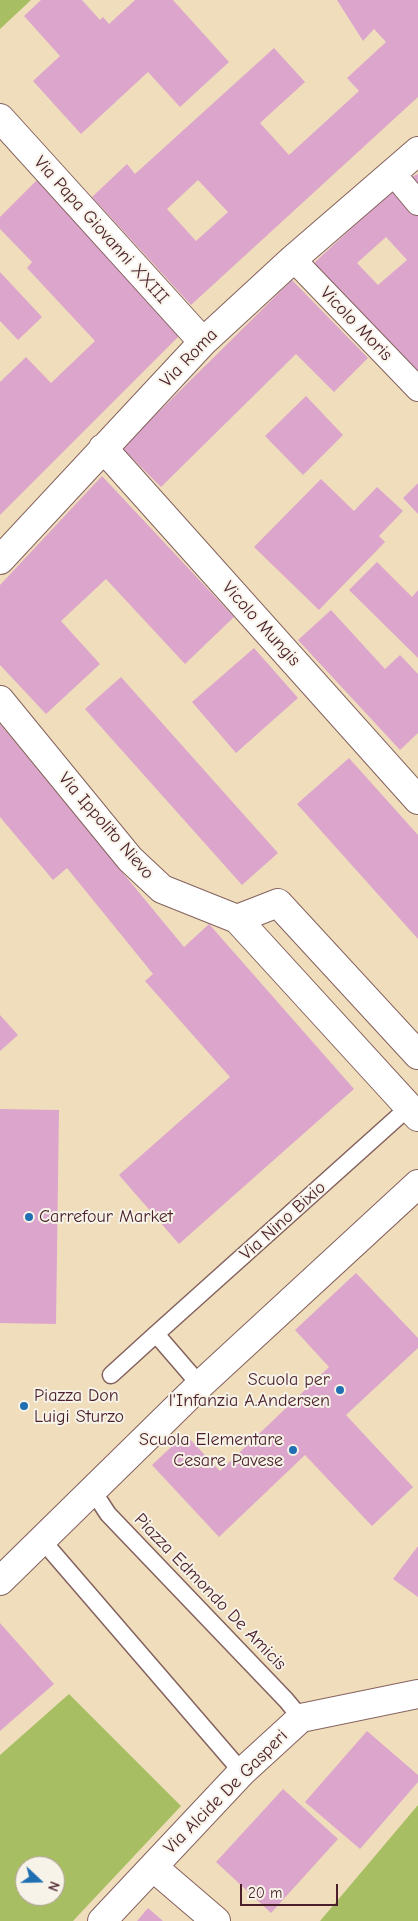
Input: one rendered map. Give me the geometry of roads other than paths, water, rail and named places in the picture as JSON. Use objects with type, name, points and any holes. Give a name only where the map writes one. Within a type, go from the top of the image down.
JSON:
[{"type":"street","name":"Via Papa Giovanni XXIII","points":[[0,118],[203,342]]},
{"type":"street","name":"Via Roma","points":[[0,560],[203,342],[293,259],[418,151]]},
{"type":"street","points":[[392,173],[418,203]]},
{"type":"street","name":"Vicolo Moris","points":[[293,259],[418,389]]},
{"type":"street","name":"Vicolo Mungis","points":[[103,448],[416,794]]},
{"type":"street","name":"Via Ippolito Nievo","points":[[0,700],[130,859],[162,889],[237,919],[414,1112]]},
{"type":"street","points":[[237,919],[278,904],[418,1055]]},
{"type":"street","points":[[0,1581],[200,1385],[418,1184]]},
{"type":"street","name":"Via Alcide De Gasperi","points":[[102,1921],[242,1772],[301,1718],[418,1694]]},
{"type":"street","name":"Via Alcide De Gasperi","points":[[153,1866],[216,1921]]},
{"type":"lane","name":"Via Nino Bixio","points":[[112,1376],[156,1334],[414,1112]]},
{"type":"lane","points":[[156,1334],[200,1385]]},
{"type":"lane","name":"Piazza Edmondo De Amicis","points":[[93,1491],[108,1514],[301,1718]]},
{"type":"lane","points":[[42,1540],[242,1772]]},
{"type":"place","name":"Carrefour Market","points":[[29,1217]]},
{"type":"place","name":"Scuola per l'Infanzia A.Andersen","points":[[340,1390]]},
{"type":"place","name":"Piazza Don Luigi Sturzo","points":[[24,1406]]},
{"type":"place","name":"Scuola Elementare Cesare Pavese","points":[[293,1450]]}]
